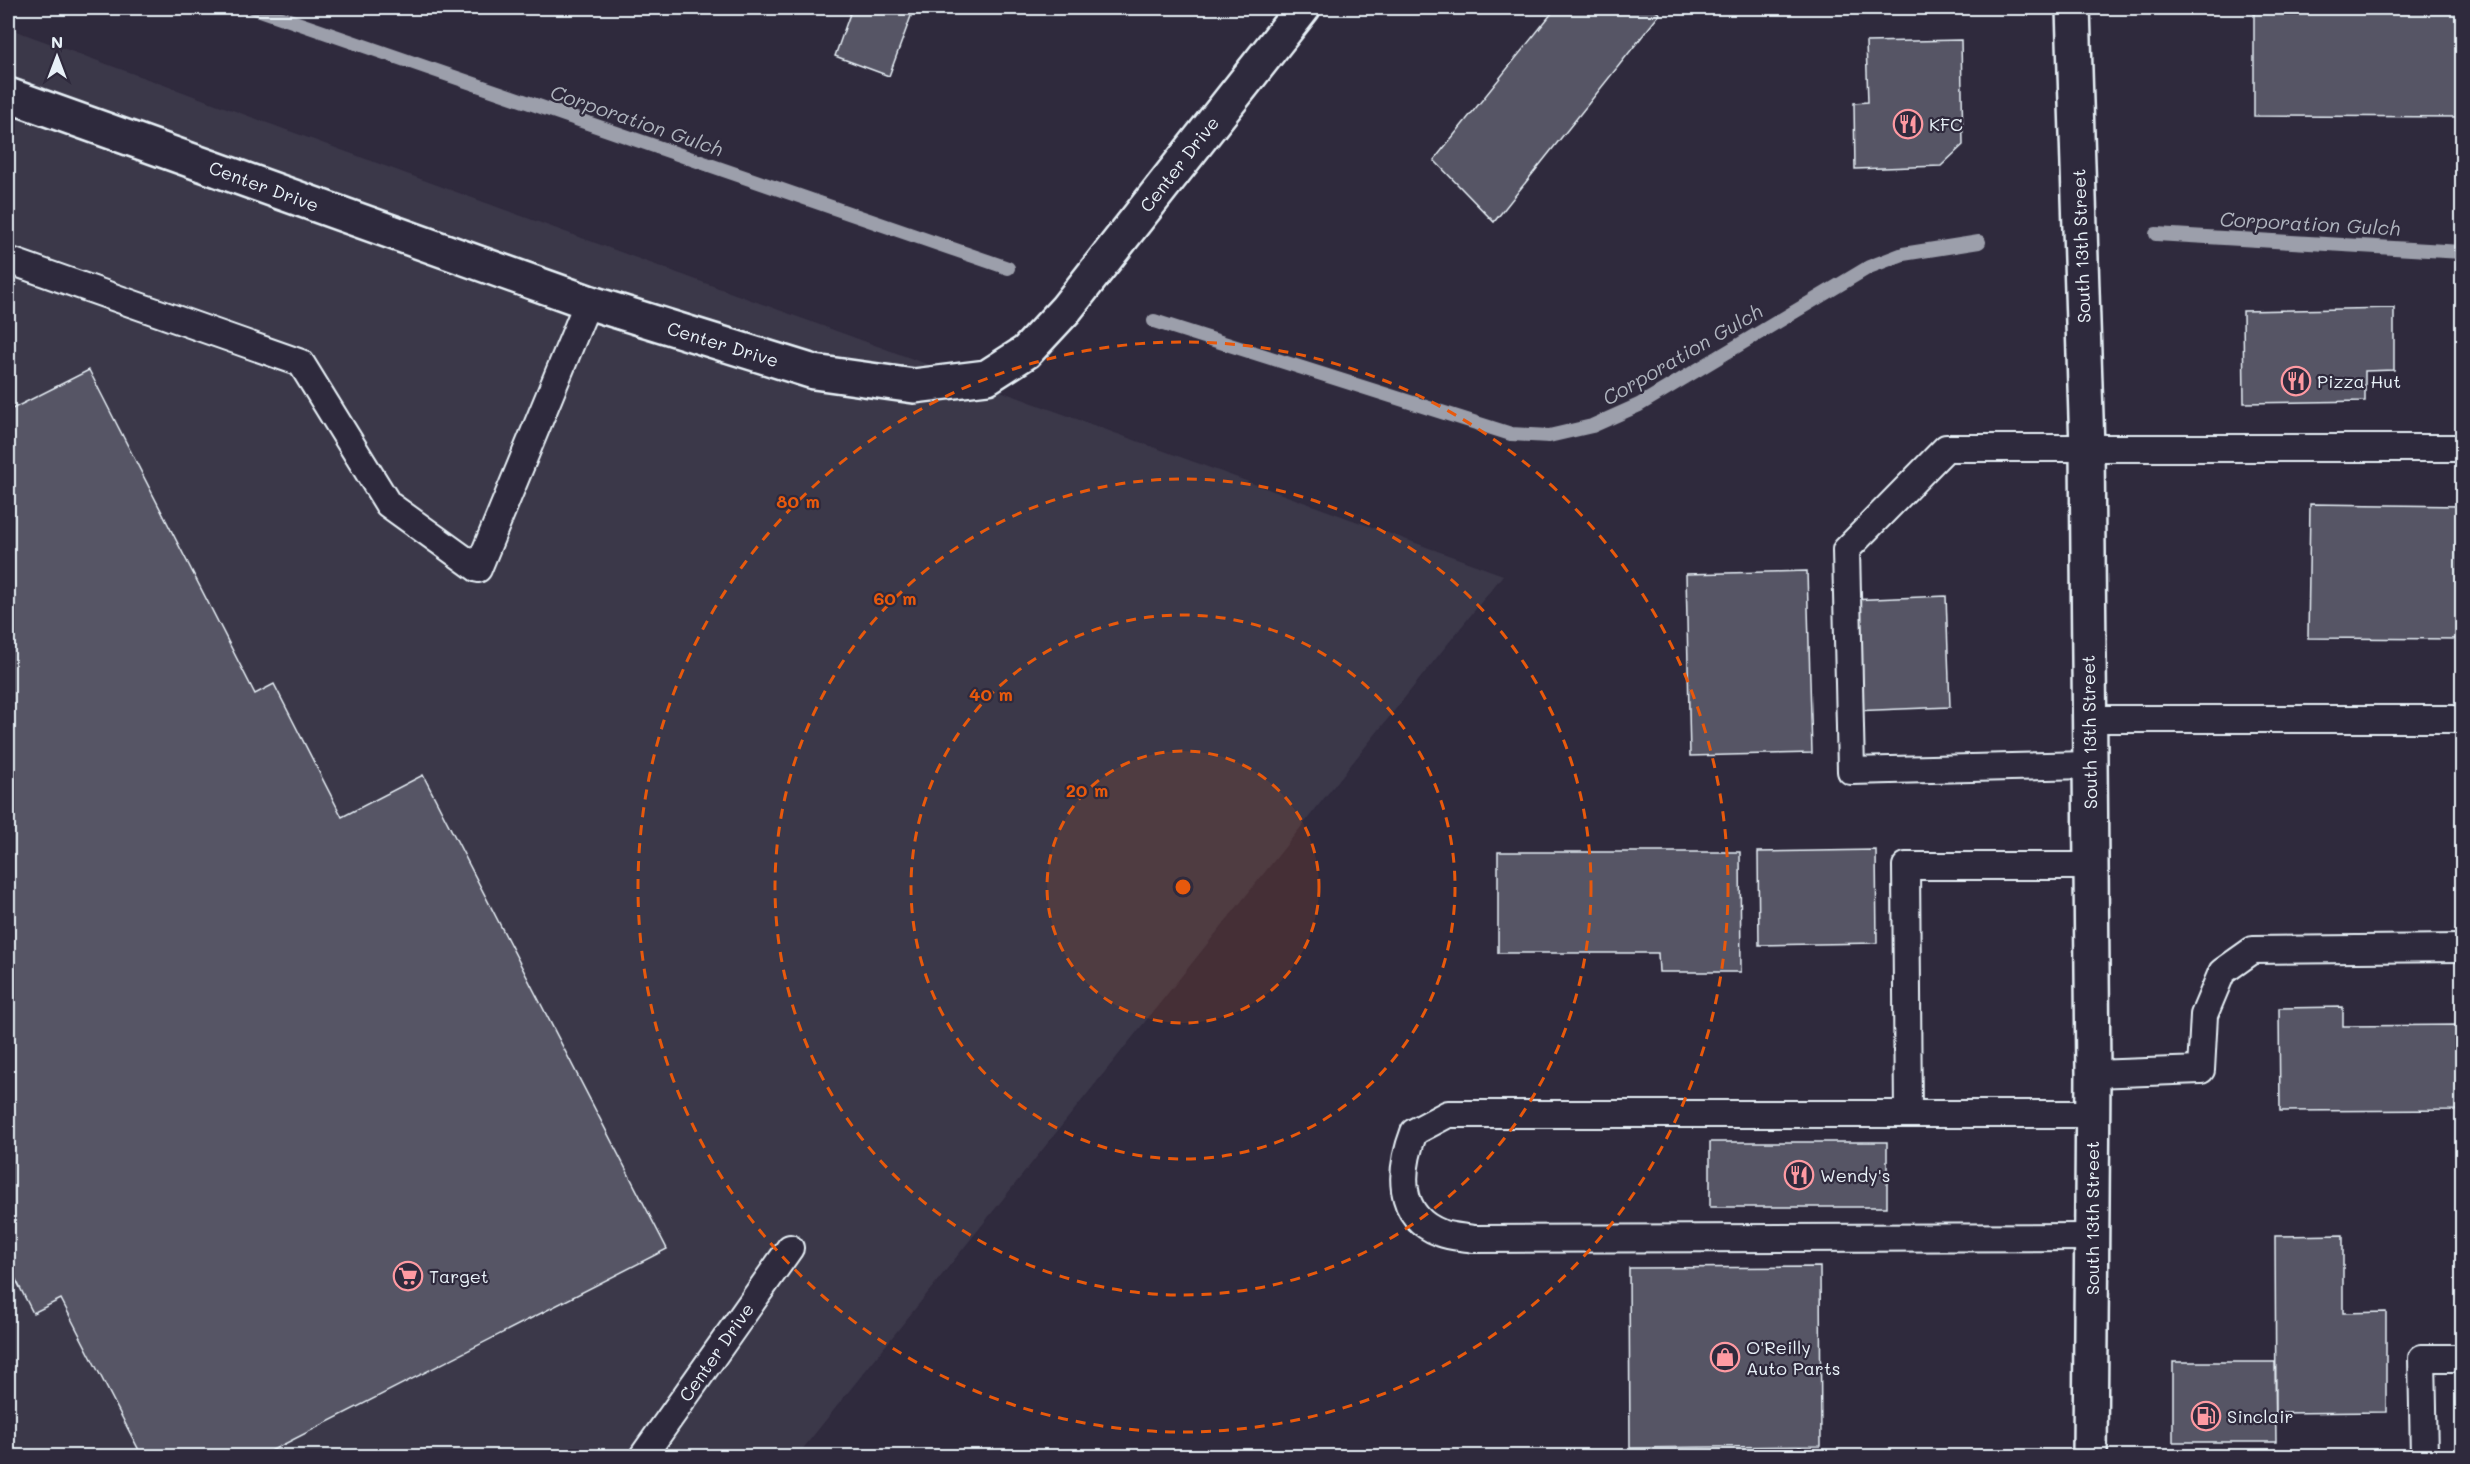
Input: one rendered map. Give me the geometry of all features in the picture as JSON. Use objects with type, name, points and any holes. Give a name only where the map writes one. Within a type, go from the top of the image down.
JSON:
[{"type":"main road","name":"Center Drive","points":[[8,95],[588,302],[814,372],[914,386],[987,376],[1026,352],[1066,309],[1303,8]]},
{"type":"main road","name":"South 13th Street","points":[[2073,8],[2087,448],[2092,1074],[2091,1456]]},
{"type":"lane","points":[[8,260],[301,363],[388,504],[478,569],[588,302]]},
{"type":"lane","points":[[2089,765],[1851,771],[1846,550],[1946,448],[2463,448]]},
{"type":"lane","points":[[2089,719],[2463,719]]},
{"type":"lane","points":[[1908,1114],[1906,866],[2090,866]]},
{"type":"lane","points":[[2092,1074],[2201,1070],[2204,1015],[2222,972],[2253,950],[2463,948]]},
{"type":"lane","points":[[2091,1237],[1474,1239],[1442,1233],[1422,1223],[1406,1199],[1403,1179],[1406,1154],[1414,1132],[1448,1114],[2092,1114]]},
{"type":"lane","name":"Center Drive","points":[[643,1456],[790,1248]]},
{"type":"lane","points":[[2424,1456],[2422,1358],[2463,1358]]},
{"type":"shaded area","points":[[8,28],[1503,575],[797,1456],[8,1456]]},
{"type":"building","points":[[852,8],[914,8],[889,76],[835,56]]},
{"type":"building","points":[[1556,8],[1651,8],[1660,14],[1494,222],[1434,160]]},
{"type":"building","points":[[2254,8],[2462,8],[2462,117],[2254,116]]},
{"type":"building","name":"KFC","points":[[1961,40],[1963,145],[1941,166],[1855,169],[1854,103],[1868,102],[1866,42]]},
{"type":"building","points":[[2394,308],[2394,370],[2365,371],[2365,401],[2244,403],[2243,311]]},
{"type":"building","points":[[89,370],[255,694],[274,684],[342,817],[423,775],[667,1249],[261,1456],[142,1456],[61,1299],[33,1313],[8,1264],[8,411]]},
{"type":"building","points":[[2310,504],[2462,506],[2462,639],[2308,638]]},
{"type":"building","points":[[1807,571],[1812,753],[1690,756],[1686,574]]},
{"type":"building","points":[[1946,596],[1950,707],[1852,711],[1848,600]]},
{"type":"building","points":[[1876,850],[1877,943],[1759,945],[1758,852]]},
{"type":"building","points":[[1498,852],[1740,852],[1741,972],[1659,972],[1658,953],[1498,953]]},
{"type":"building","points":[[2343,1007],[2343,1026],[2462,1025],[2462,1110],[2280,1111],[2279,1008]]},
{"type":"building","name":"Wendy's","points":[[1710,1142],[1887,1142],[1887,1207],[1710,1207]]},
{"type":"building","points":[[2343,1235],[2343,1313],[2386,1312],[2386,1412],[2276,1413],[2275,1236]]},
{"type":"building","name":"O'Reilly Auto Parts","points":[[1820,1267],[1821,1446],[1630,1448],[1629,1268]]},
{"type":"building","points":[[2173,1362],[2275,1362],[2276,1442],[2173,1442]]},
{"type":"waterway","name":"Corporation Gulch","points":[[254,8],[1008,268]]},
{"type":"waterway","name":"Corporation Gulch","points":[[2156,234],[2462,252]]},
{"type":"waterway","name":"Corporation Gulch","points":[[1154,321],[1511,434],[1549,436],[1592,426],[1639,405],[1869,267],[1903,254],[1979,242]]},
{"type":"place","name":"KFC","points":[[1908,124]]},
{"type":"place","name":"Pizza Hut","points":[[2296,381]]},
{"type":"place","name":"Wendy's","points":[[1799,1175]]},
{"type":"place","name":"Target","points":[[408,1276]]},
{"type":"place","name":"O'Reilly Auto Parts","points":[[1725,1357]]},
{"type":"place","name":"Sinclair","points":[[2206,1416]]}]
